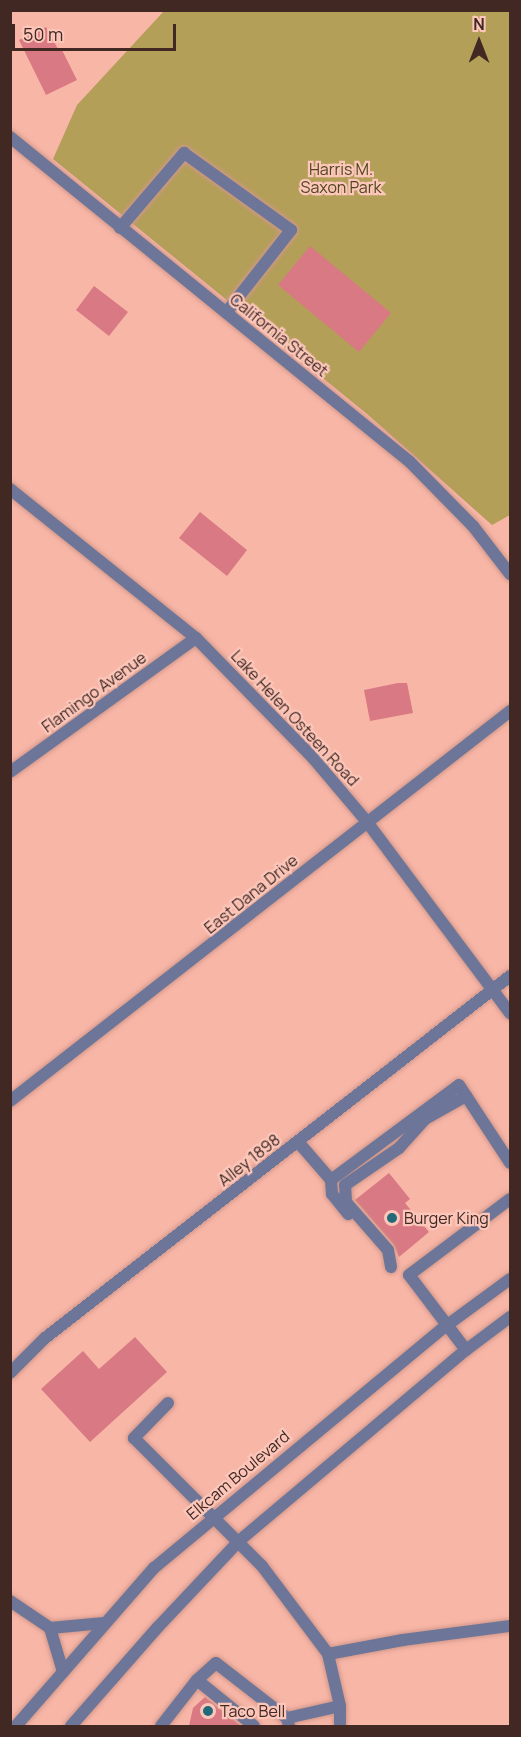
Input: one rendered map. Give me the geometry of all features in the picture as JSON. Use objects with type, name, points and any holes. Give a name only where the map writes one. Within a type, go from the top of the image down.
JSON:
[{"type":"street","name":"California Street","points":[[10,137],[410,462],[473,526],[510,574]]},
{"type":"street","points":[[120,228],[184,153],[291,230],[226,313]]},
{"type":"street","name":"Lake Helen Osteen Road","points":[[10,489],[196,638],[314,758],[367,822],[510,1013]]},
{"type":"street","name":"Flamingo Avenue","points":[[10,772],[196,638]]},
{"type":"street","name":"East Dana Drive","points":[[10,1101],[229,933],[510,711]]},
{"type":"street","name":"Alley 1898","points":[[10,1374],[45,1338],[510,976]]},
{"type":"street","points":[[331,1180],[459,1085],[510,1162]]},
{"type":"street","points":[[391,1267],[388,1250],[346,1202],[345,1185],[399,1148],[425,1119],[466,1096]]},
{"type":"street","points":[[298,1143],[331,1180],[332,1194],[391,1267],[409,1275],[466,1350]]},
{"type":"street","points":[[409,1275],[510,1199]]},
{"type":"street","name":"Elkcam Boulevard","points":[[16,1726],[154,1568],[446,1326],[510,1279]]},
{"type":"street","points":[[71,1726],[158,1627],[238,1542],[466,1350],[510,1317]]},
{"type":"street","points":[[168,1403],[135,1438],[262,1566],[328,1654],[340,1706],[340,1726]]},
{"type":"street","points":[[10,1601],[50,1628],[104,1623]]},
{"type":"street","points":[[328,1654],[403,1640],[510,1626]]},
{"type":"street","points":[[50,1628],[63,1672]]},
{"type":"street","points":[[161,1726],[197,1680],[216,1663],[288,1722],[340,1706]]},
{"type":"street","points":[[197,1680],[254,1726]]},
{"type":"green space","name":"Harris M. Saxon Park","points":[[164,11],[510,11],[510,515],[492,525],[367,414],[53,159],[77,105]]},
{"type":"building","points":[[46,27],[58,49],[61,48],[77,80],[46,95],[19,40]]},
{"type":"building","points":[[310,246],[391,313],[359,352],[278,285]]},
{"type":"building","points":[[94,286],[128,312],[109,336],[76,310]]},
{"type":"building","points":[[200,512],[247,550],[227,576],[179,538]]},
{"type":"building","points":[[407,683],[413,713],[370,721],[364,690]]},
{"type":"building","name":"Burger King","points":[[389,1173],[410,1199],[405,1203],[429,1232],[399,1257],[394,1245],[355,1200]]},
{"type":"building","points":[[135,1337],[167,1372],[90,1442],[41,1389],[83,1351],[99,1369]]},
{"type":"building","name":"Taco Bell","points":[[205,1697],[241,1726],[189,1726],[193,1708]]},
{"type":"place","name":"Burger King","points":[[392,1218]]},
{"type":"place","name":"Taco Bell","points":[[208,1711]]}]
